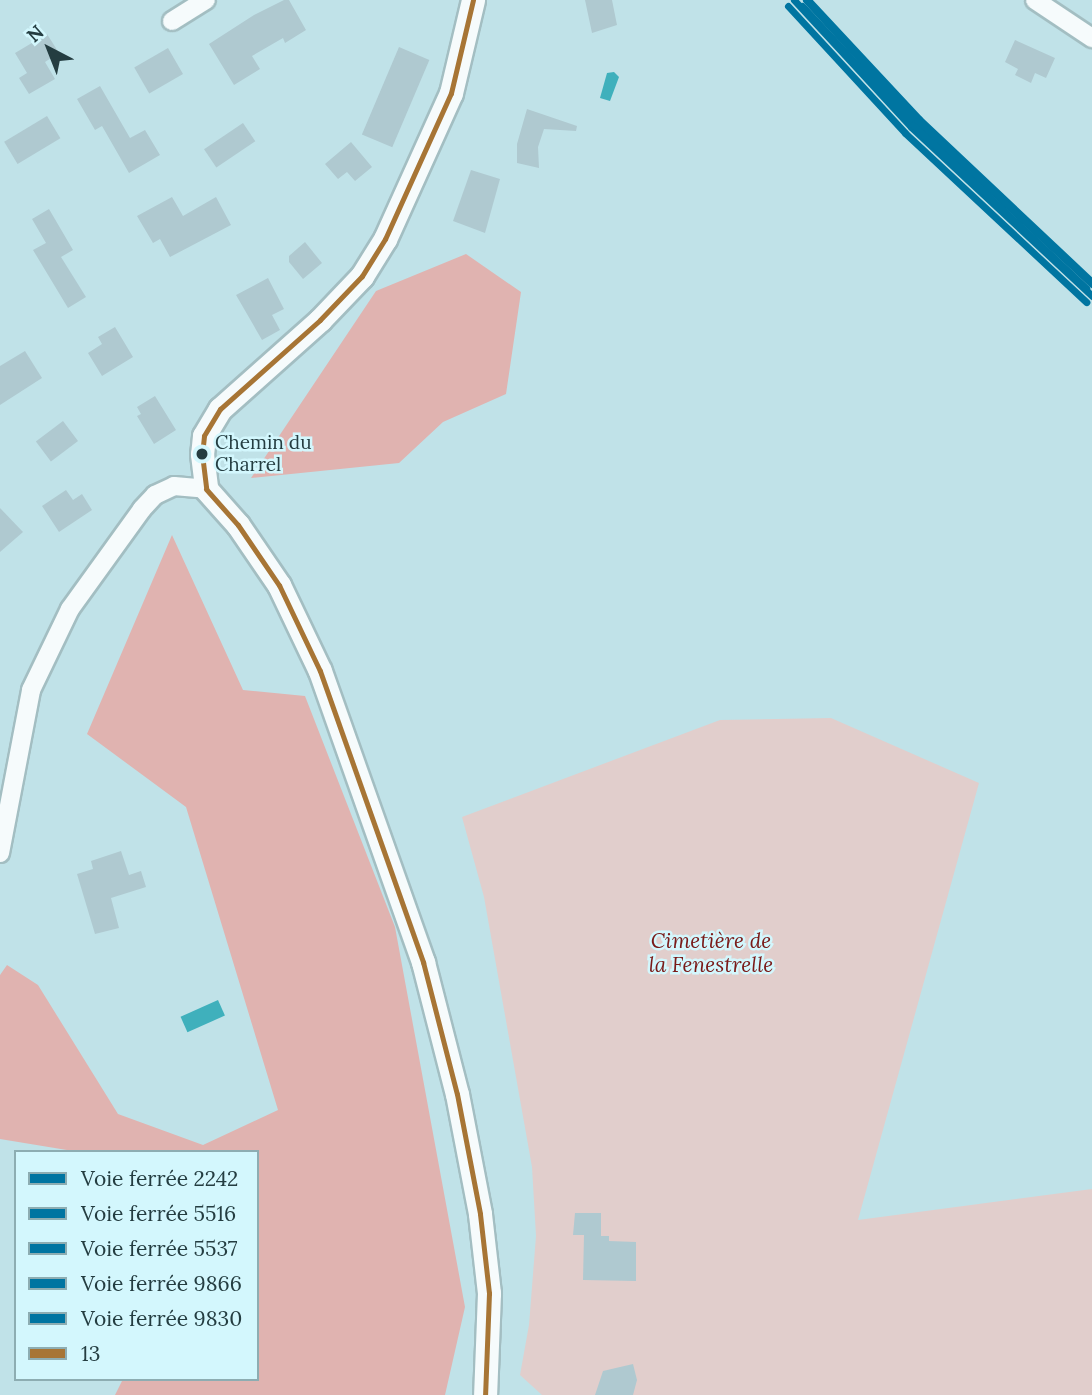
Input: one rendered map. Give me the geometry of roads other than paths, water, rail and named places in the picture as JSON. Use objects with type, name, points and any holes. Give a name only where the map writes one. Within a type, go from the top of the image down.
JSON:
[{"type":"street","points":[[172,21],[206,0]]},
{"type":"street","points":[[473,0],[451,93],[385,239],[362,275],[320,320],[220,409],[204,436],[203,472],[206,489],[237,525],[279,585],[320,671],[423,962],[457,1094],[480,1214],[489,1293],[485,1395]]},
{"type":"street","points":[[1035,0],[1092,38]]},
{"type":"street","points":[[0,853],[31,690],[70,609],[135,517],[155,495],[174,486],[206,489]]},
{"type":"water","points":[[614,72],[619,77],[610,101],[600,98],[607,73]]},
{"type":"water","points":[[218,1000],[225,1016],[187,1032],[181,1017]]},
{"type":"rail line","name":"2242","points":[[794,0],[911,127],[1092,296]]},
{"type":"rail line","name":"9866","points":[[806,0],[917,121],[1092,284]]},
{"type":"rail line","name":"5537","points":[[808,0],[919,119],[1092,282]]},
{"type":"rail line","name":"5516","points":[[788,6],[905,133],[1086,302]]},
{"type":"rail line","name":"9830","points":[[802,6],[913,125],[1086,288]]},
{"type":"place","name":"Chemin du Charrel","points":[[202,454]]},
{"type":"park label","name":"Cimetière de la Fenestrelle","points":[[711,953]]}]
